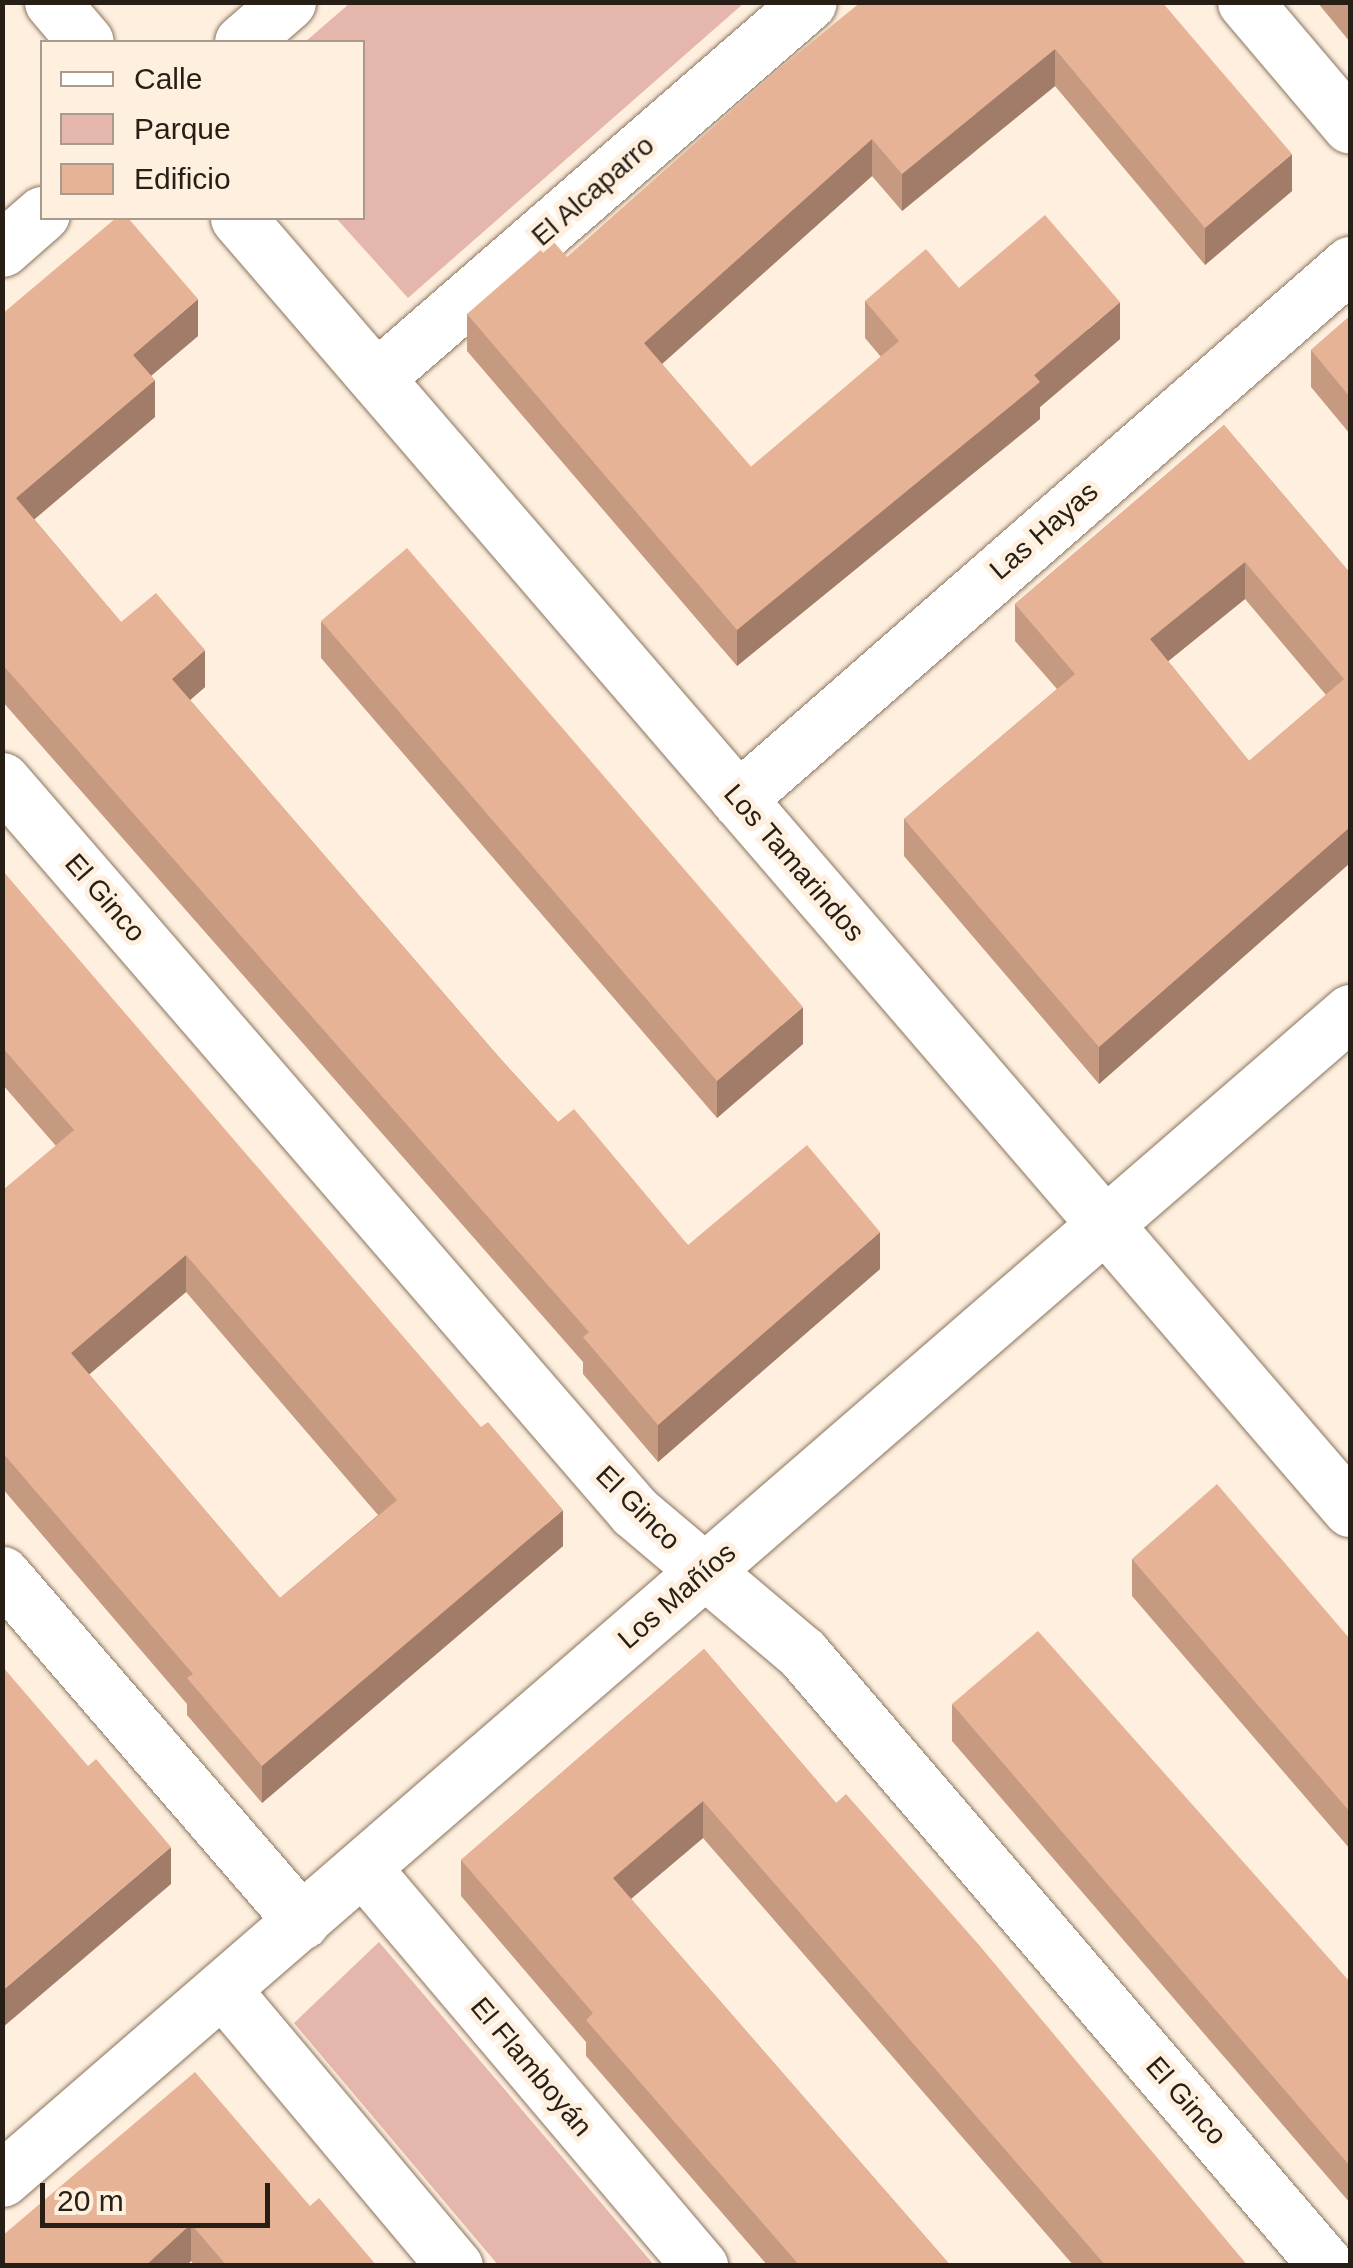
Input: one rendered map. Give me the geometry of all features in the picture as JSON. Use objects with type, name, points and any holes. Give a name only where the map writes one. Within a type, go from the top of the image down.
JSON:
[{"type":"street","points":[[52,2],[84,40]]},
{"type":"street","points":[[244,40],[288,2]]},
{"type":"street","name":"El Alcaparro","points":[[376,378],[809,2]]},
{"type":"street","points":[[1245,2],[1350,126]]},
{"type":"street","points":[[2,249],[40,216]]},
{"type":"street","name":"Los Tamarindos","points":[[240,220],[1350,1509]]},
{"type":"street","name":"Las Hayas","points":[[738,799],[1350,264]]},
{"type":"street","name":"El Ginco","points":[[2,780],[634,1512],[802,1654],[1328,2266]]},
{"type":"street","name":"Los Mañíos","points":[[2,2179],[1350,1012]]},
{"type":"street","points":[[2,1574],[302,1921]]},
{"type":"street","name":"El Flamboyán","points":[[363,1868],[700,2266]]},
{"type":"street","points":[[223,1990],[455,2266]]},
{"type":"green space","points":[[350,2],[744,3],[408,298],[338,220],[365,220],[365,40],[307,40]]},
{"type":"green space","points":[[379,1942],[654,2265],[498,2265],[294,2023]]},
{"type":"building","points":[[861,2],[1162,2],[1292,154],[1205,228],[1055,49],[902,174],[872,139],[644,343],[751,467],[899,341],[865,301],[926,249],[959,288],[1045,215],[1120,302],[1034,375],[1040,382],[737,630],[467,314],[552,240],[567,257],[776,71]]},
{"type":"building","points":[[114,220],[130,220],[198,299],[133,355],[155,380],[16,498],[121,622],[156,593],[205,650],[172,679],[558,1122],[574,1109],[688,1245],[807,1145],[880,1232],[658,1425],[583,1337],[589,1332],[2,664],[2,314]]},
{"type":"building","points":[[1350,316],[1350,397],[1311,350]]},
{"type":"building","points":[[1224,425],[1350,573],[1350,827],[1099,1047],[904,819],[1075,674],[1015,604]],"holes":[[[1245,562],[1344,679],[1249,761],[1150,639]]]},
{"type":"building","points":[[407,548],[803,1007],[717,1081],[321,621]]},
{"type":"building","points":[[2,870],[481,1427],[488,1422],[563,1510],[262,1766],[187,1678],[193,1674],[2,1452],[2,1191],[74,1130],[2,1047]],"holes":[[[186,1255],[397,1500],[280,1598],[71,1353]]]},
{"type":"building","points":[[1217,1484],[1350,1639],[1350,1812],[1132,1559]]},
{"type":"building","points":[[1038,1631],[1350,1982],[1350,2166],[952,1704]]},
{"type":"building","points":[[704,1649],[836,1803],[846,1794],[979,1945],[1248,2266],[1106,2266],[703,1801],[613,1878],[951,2266],[800,2266],[586,2020],[593,2013],[461,1860]]},
{"type":"building","points":[[2,1666],[88,1766],[96,1759],[171,1847],[2,1991]]},
{"type":"building","points":[[195,2072],[310,2206],[319,2198],[377,2266],[227,2266],[191,2224],[145,2266],[2,2266],[2,2236]]}]
